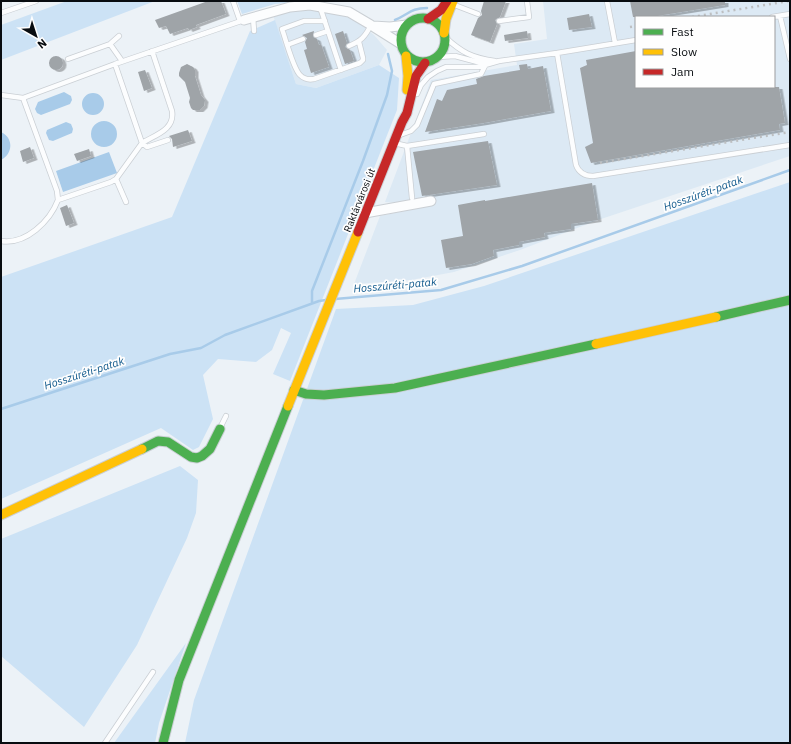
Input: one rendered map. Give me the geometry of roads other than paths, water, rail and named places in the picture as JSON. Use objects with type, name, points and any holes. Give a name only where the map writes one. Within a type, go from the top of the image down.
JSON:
[{"type":"street","points":[[428,19],[451,2]]},
{"type":"street","points":[[406,56],[413,60],[425,63],[438,57],[444,45],[444,35],[451,2]]},
{"type":"street","points":[[242,20],[311,3],[320,7],[349,12],[401,44],[402,32],[407,25]]},
{"type":"street","points":[[372,26],[390,27],[407,25],[419,18],[428,19],[436,22],[444,35]]},
{"type":"street","name":"Raktárvárosi út","points":[[401,44],[406,56],[408,81],[402,122]]},
{"type":"street","name":"Raktárvárosi út","points":[[163,743],[179,680],[365,213],[407,113],[416,76],[425,63]]},
{"type":"street","points":[[365,213],[431,201]]},
{"type":"street","points":[[294,390],[306,394],[324,395],[395,388],[635,336],[790,300]]},
{"type":"street","points":[[1,514],[158,441],[168,442],[191,457],[202,457],[210,450],[220,429]]},
{"type":"lane","points":[[1,13],[36,1]]},
{"type":"lane","points":[[1,95],[23,98],[122,61],[242,20],[233,1]]},
{"type":"lane","points":[[500,22],[529,17],[527,1]]},
{"type":"lane","points":[[607,1],[615,43]]},
{"type":"lane","points":[[451,2],[478,14]]},
{"type":"lane","points":[[320,7],[328,31],[337,50],[341,70]]},
{"type":"lane","points":[[775,17],[790,14]]},
{"type":"lane","points":[[780,16],[790,59]]},
{"type":"lane","points":[[253,17],[254,31]]},
{"type":"lane","points":[[325,21],[304,21],[282,29],[297,71],[304,78],[309,80],[314,79],[360,63],[363,60],[359,42]]},
{"type":"lane","points":[[349,46],[359,42],[372,26]]},
{"type":"lane","points":[[316,35],[328,31]]},
{"type":"lane","points":[[444,35],[458,49],[465,53],[488,60],[499,61]]},
{"type":"lane","points":[[68,59],[110,44],[118,36]]},
{"type":"lane","points":[[287,45],[303,39]]},
{"type":"lane","points":[[407,113],[413,104],[421,85],[432,74],[446,67],[478,67],[499,61],[635,40]]},
{"type":"lane","points":[[110,44],[122,61]]},
{"type":"lane","points":[[58,200],[116,179],[142,143],[166,129],[171,124],[173,118],[172,111],[152,51]]},
{"type":"lane","points":[[557,53],[576,165],[579,171],[585,176],[790,145]]},
{"type":"lane","points":[[438,57],[455,56],[486,64]]},
{"type":"lane","points":[[115,64],[142,143],[147,147],[168,140]]},
{"type":"lane","points":[[395,139],[411,131],[417,125],[434,84],[481,74],[486,64]]},
{"type":"lane","points":[[1,241],[18,239],[33,232],[47,220],[58,200],[57,191],[23,98]]},
{"type":"lane","points":[[395,139],[408,146],[484,134]]},
{"type":"lane","points":[[408,146],[412,198]]},
{"type":"lane","points":[[116,179],[126,202]]},
{"type":"lane","points":[[220,429],[226,416]]},
{"type":"lane","points":[[105,743],[153,672]]},
{"type":"waterway","points":[[395,20],[414,10],[427,8]]},
{"type":"waterway","points":[[312,303],[312,291],[387,95],[392,71],[388,54]]},
{"type":"waterway","name":"Hosszúréti-patak","points":[[335,299],[441,290],[522,266],[790,170]]},
{"type":"waterway","name":"Hosszúréti-patak","points":[[1,409],[170,354],[201,348],[225,335],[319,301],[326,300]]},
{"type":"railway","points":[[698,16],[789,1]]},
{"type":"railway","points":[[630,27],[635,26]]},
{"type":"railway","points":[[600,163],[790,132]]}]
